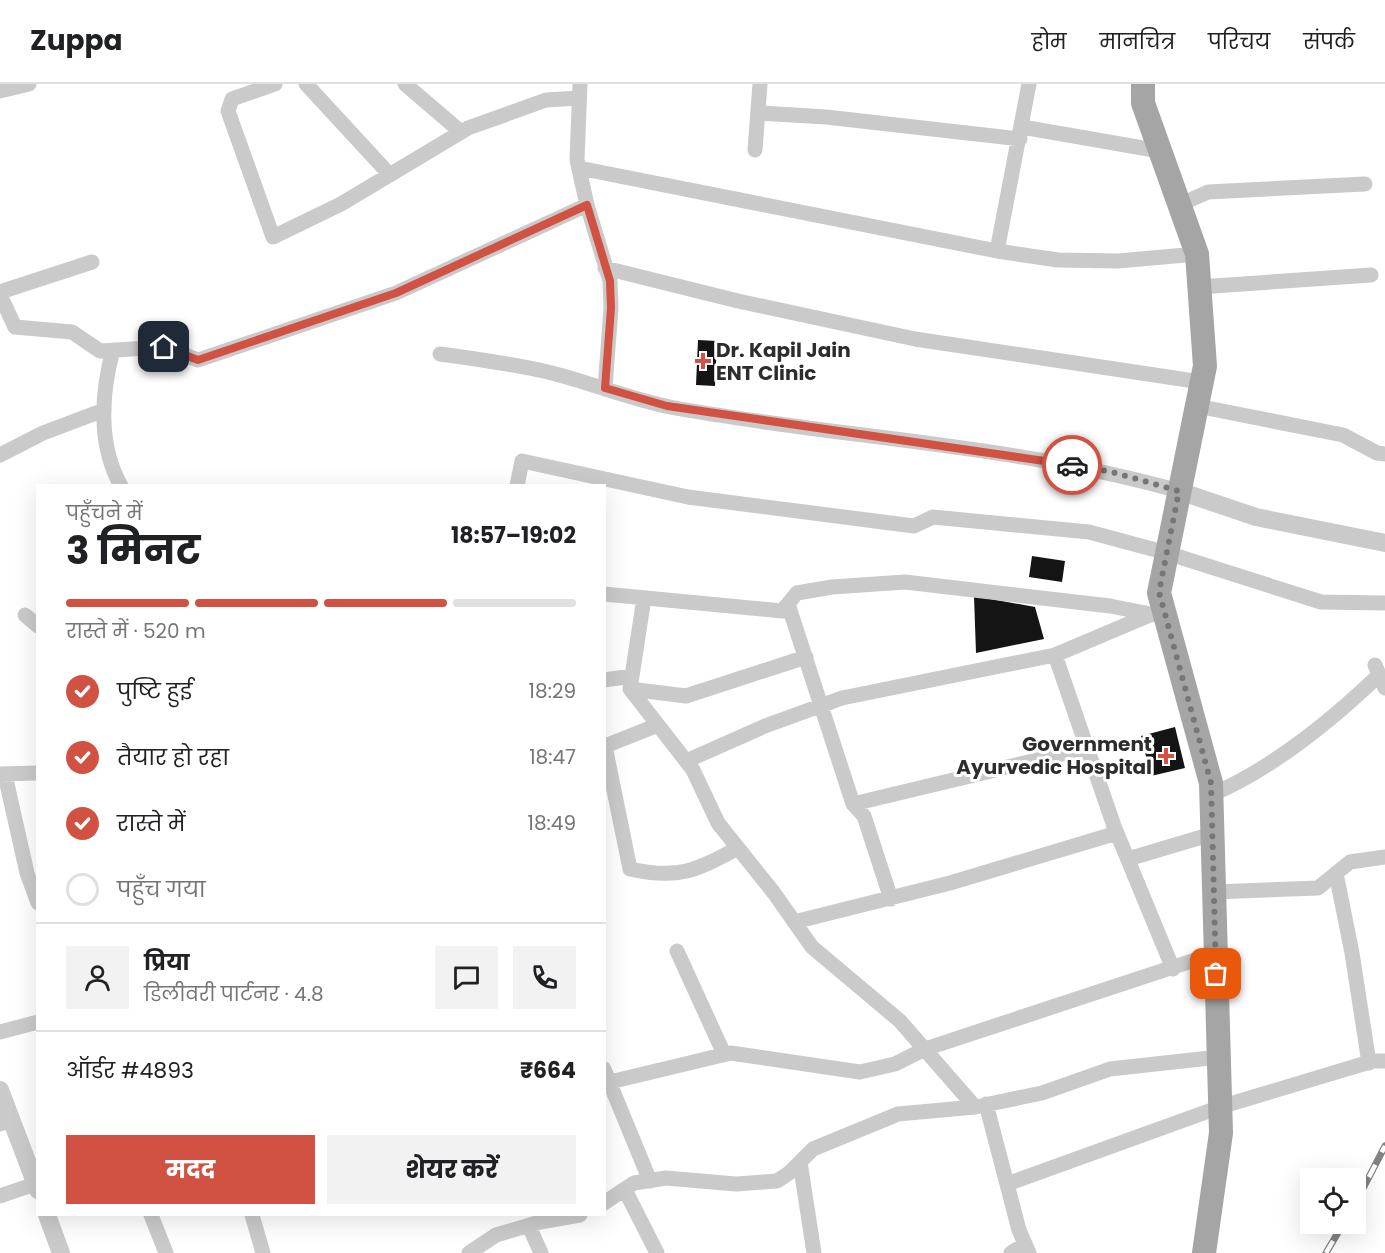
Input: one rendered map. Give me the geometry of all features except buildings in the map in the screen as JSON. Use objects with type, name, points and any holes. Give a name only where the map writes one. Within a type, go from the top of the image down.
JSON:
[{"type":"main road","points":[[1143,84],[1143,103],[1197,254],[1205,366],[1159,592],[1159,616],[1211,783],[1221,1133],[1204,1253]]},
{"type":"street","points":[[0,91],[29,84]]},
{"type":"street","points":[[275,84],[232,99],[228,111],[273,237],[341,204],[461,132],[546,100],[579,91],[577,160],[587,205],[610,281],[611,308],[605,388]]},
{"type":"street","points":[[306,84],[390,175]]},
{"type":"street","points":[[405,84],[461,132]]},
{"type":"street","points":[[755,150],[760,113],[760,84]]},
{"type":"street","points":[[997,251],[1029,84]]},
{"type":"street","points":[[760,113],[1021,133],[1160,151]]},
{"type":"street","points":[[579,168],[997,251],[1058,260],[1118,261],[1197,254]]},
{"type":"street","points":[[1179,205],[1208,192],[1365,184]]},
{"type":"street","points":[[92,262],[0,294],[15,327],[72,332],[100,351],[164,347],[198,360],[396,293],[587,205]]},
{"type":"street","points":[[605,268],[738,301],[915,339],[1202,382]]},
{"type":"street","points":[[1199,287],[1371,275]]},
{"type":"street","points":[[113,350],[105,382],[103,425],[115,476],[120,484]]},
{"type":"street","points":[[440,354],[551,373],[667,406],[803,428],[1014,455],[1112,472],[1179,491],[1256,517],[1385,543]]},
{"type":"street","points":[[1197,406],[1343,435],[1377,453],[1385,454]]},
{"type":"street","points":[[0,455],[43,433],[104,410]]},
{"type":"street","points":[[517,484],[522,461],[688,497],[914,526],[933,517],[1089,532],[1167,553],[1321,602],[1385,603]]},
{"type":"street","points":[[606,594],[782,611],[797,593],[832,587],[905,582],[1110,606],[1159,616]]},
{"type":"street","points":[[644,598],[631,682],[658,725],[693,770],[718,823],[812,947],[900,1021],[981,1106],[1027,1248],[1011,1253]]},
{"type":"street","points":[[788,604],[853,804],[864,816],[891,898]]},
{"type":"street","points":[[25,615],[36,624]]},
{"type":"street","points":[[686,761],[765,726],[842,698],[1055,655],[1159,616]]},
{"type":"street","points":[[1055,655],[1117,833],[1173,969]]},
{"type":"street","points":[[606,680],[631,682],[686,696],[806,657]]},
{"type":"street","points":[[1211,795],[1241,782],[1345,708],[1380,676]]},
{"type":"street","points":[[606,746],[658,725]]},
{"type":"street","points":[[853,804],[1087,748]]},
{"type":"street","points":[[606,756],[610,797],[630,869],[652,874],[695,871],[738,848]]},
{"type":"street","points":[[36,773],[2,774],[27,873],[36,898]]},
{"type":"street","points":[[794,922],[891,898],[1117,833]]},
{"type":"street","points":[[1128,859],[1212,834]]},
{"type":"street","points":[[1214,892],[1318,888],[1350,862],[1385,857]]},
{"type":"street","points":[[1336,873],[1352,953],[1369,1063]]},
{"type":"street","points":[[677,951],[724,1054]]},
{"type":"street","points":[[650,1181],[607,1075],[731,1053],[860,1072],[895,1064],[925,1049],[1216,953]]},
{"type":"street","points":[[0,1032],[36,1023]]},
{"type":"street","points":[[606,1202],[634,1183],[666,1178],[736,1184],[777,1181],[813,1149],[898,1114],[981,1106],[1042,1093],[1110,1069],[1219,1057]]},
{"type":"street","points":[[1007,1184],[1220,1107],[1369,1063],[1385,1061]]},
{"type":"street","points":[[0,1090],[6,1122],[36,1187],[0,1196]]},
{"type":"street","points":[[800,1162],[814,1253]]},
{"type":"street","points":[[625,1190],[657,1253]]},
{"type":"street","points":[[47,1216],[61,1253]]},
{"type":"street","points":[[151,1216],[166,1253]]},
{"type":"street","points":[[252,1216],[263,1253]]},
{"type":"street","points":[[469,1253],[496,1235],[575,1216]]},
{"type":"street","points":[[529,1226],[541,1253]]},
{"type":"railway","points":[[1366,1183],[1385,1146]]},
{"type":"railway","points":[[1326,1253],[1337,1234]]},
{"type":"way so far","points":[[1072,465],[1112,472],[1179,491],[1159,592],[1211,783],[1216,974]]},
{"type":"place","name":"Dr. Kapil Jain ENT Clinic","points":[[703,361]]},
{"type":"place","name":"Government Ayurvedic Hospital","points":[[1166,756]]},
{"type":"route","points":[[164,347],[198,360],[396,293],[511,242],[587,205],[610,281],[611,308],[605,388],[667,406],[803,428],[1003,453],[1072,465]]}]
